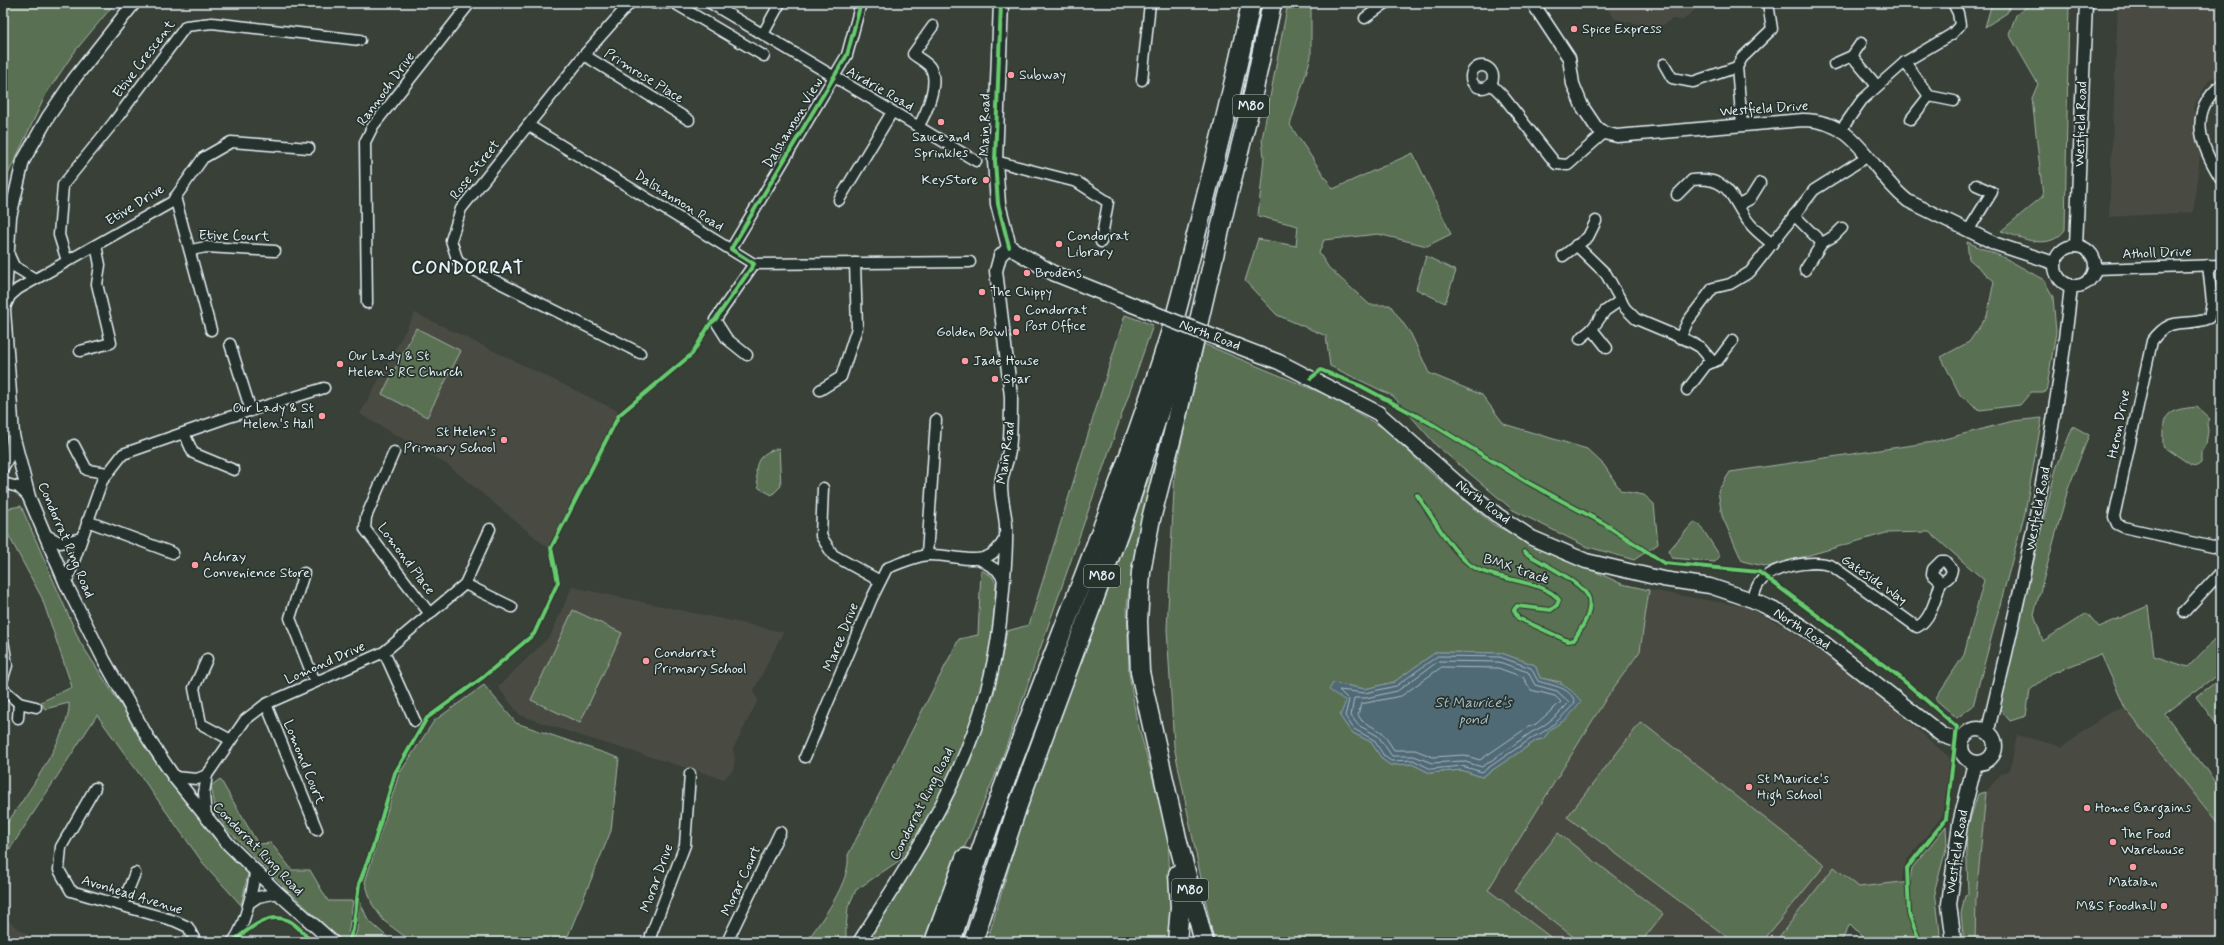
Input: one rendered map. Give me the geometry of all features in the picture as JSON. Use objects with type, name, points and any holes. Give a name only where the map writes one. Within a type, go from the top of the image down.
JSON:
[{"type":"highway","name":"M80","points":[[952,942],[976,859],[1106,516],[1169,339],[1231,100],[1251,3]]},
{"type":"highway","name":"M80","points":[[1204,942],[1177,838],[1140,672],[1138,621],[1141,572],[1150,523],[1175,425],[1225,208],[1250,108],[1272,3]]},
{"type":"highway","name":"M80","points":[[974,942],[1018,805],[1158,420],[1225,208]]},
{"type":"highway","name":"M80","points":[[934,942],[979,817],[1037,697]]},
{"type":"highway","name":"M80","points":[[1177,838],[1180,907],[1177,942]]},
{"type":"main road","name":"Main Road","points":[[1001,3],[995,161],[998,204],[1009,247]]},
{"type":"main road","name":"North Road","points":[[1009,247],[1054,273],[1279,362],[1378,413],[1457,483],[1532,538],[1586,561],[1656,577],[1710,586],[1752,600],[1783,614],[1807,630],[1942,735],[1960,741]]},
{"type":"main road","points":[[1974,728],[1988,730],[1995,740],[1994,753],[1989,760],[1981,763],[1975,763],[1966,759],[1960,749],[1960,741],[1964,735],[1974,728]]},
{"type":"main road","name":"Westfield Road","points":[[1954,942],[1949,904],[1960,824],[1975,763]]},
{"type":"street","name":"Condorrat Ring Road","points":[[134,3],[74,79],[48,117],[24,161],[10,217],[4,310],[13,434],[29,498],[66,584],[125,697],[174,777],[206,818],[255,871],[333,942]]},
{"type":"street","name":"Rannoch Drive","points":[[367,303],[365,142],[373,126],[470,3]]},
{"type":"street","name":"Rose Street","points":[[630,3],[584,55],[461,209],[451,240],[458,262],[640,353]]},
{"type":"street","points":[[653,3],[668,3]]},
{"type":"street","points":[[674,3],[764,56]]},
{"type":"street","name":"Airdrie Road","points":[[710,3],[833,78],[976,161]]},
{"type":"street","points":[[763,34],[780,3]]},
{"type":"street","name":"Dalshannon View","points":[[731,249],[847,55],[862,3]]},
{"type":"street","points":[[1142,80],[1150,3]]},
{"type":"street","points":[[1365,18],[1385,3]]},
{"type":"street","points":[[1491,84],[1503,96],[1556,164],[1568,165],[1604,133],[1596,127],[1582,106],[1573,84],[1569,58],[1540,14],[1536,3]]},
{"type":"street","points":[[1742,125],[1737,67],[1742,58],[1772,29],[1768,3]]},
{"type":"street","points":[[1841,130],[1862,100],[1877,86],[1905,62],[1952,34],[1960,25],[1958,13],[1952,3]]},
{"type":"street","name":"Westfield Road","points":[[2076,246],[2086,3]]},
{"type":"street","name":"Etive Crescent","points":[[67,261],[59,235],[63,185],[114,122],[186,26],[212,23],[360,40]]},
{"type":"street","points":[[918,127],[930,103],[933,74],[928,65],[913,54],[933,26]]},
{"type":"street","points":[[1834,64],[1852,56],[1861,43]]},
{"type":"street","name":"Primrose Place","points":[[584,55],[689,120]]},
{"type":"street","points":[[1852,56],[1877,86]]},
{"type":"street","points":[[1905,62],[1929,96],[1954,101]]},
{"type":"street","points":[[1664,64],[1672,78],[1693,82],[1737,67]]},
{"type":"street","points":[[2221,85],[2204,104],[2200,122],[2205,151],[2221,179]]},
{"type":"street","points":[[1911,120],[1929,96]]},
{"type":"street","points":[[839,200],[892,112]]},
{"type":"street","name":"Westfield Drive","points":[[1604,133],[1617,136],[1813,120],[1825,123],[1841,130],[1858,143],[1899,194],[1908,201],[1996,244],[2054,263]]},
{"type":"street","name":"Dalshannon Road","points":[[528,125],[754,264]]},
{"type":"street","name":"Etive Drive","points":[[4,310],[10,296],[18,289],[172,202],[203,158],[231,142],[309,148]]},
{"type":"street","points":[[1680,338],[1688,321],[1713,288],[1730,284],[1750,272],[1814,190],[1868,156]]},
{"type":"street","points":[[995,161],[1078,182],[1108,202],[1102,242]]},
{"type":"street","points":[[1677,195],[1692,180],[1700,179],[1718,184],[1733,195],[1750,225],[1772,244]]},
{"type":"street","points":[[1739,205],[1750,198],[1760,183]]},
{"type":"street","points":[[1968,231],[1992,192],[1976,185]]},
{"type":"street","name":"Etive Court","points":[[176,197],[211,330]]},
{"type":"street","points":[[1794,215],[1822,243]]},
{"type":"street","points":[[1563,256],[1588,237],[1596,221]]},
{"type":"street","points":[[1805,270],[1822,243],[1834,236],[1842,228]]},
{"type":"street","points":[[1576,245],[1606,274],[1621,300],[1636,319],[1700,347],[1713,362]]},
{"type":"street","points":[[80,351],[112,343],[97,284],[100,265],[96,246]]},
{"type":"street","points":[[2076,246],[2088,251],[2093,258],[2095,269],[2089,281],[2082,285],[2071,286],[2058,277],[2054,263],[2061,251],[2076,246]]},
{"type":"street","name":"Etive Court","points":[[191,250],[206,247],[275,252]]},
{"type":"street","name":"Main Road","points":[[1000,622],[1005,538],[1001,486],[1009,451],[1011,396],[996,272],[1000,256],[1009,247]]},
{"type":"street","points":[[8,253],[14,266],[35,279]]},
{"type":"street","points":[[747,355],[727,339],[715,320],[754,264],[970,262]]},
{"type":"street","points":[[820,390],[841,377],[857,328],[855,263]]},
{"type":"street","name":"Heron Drive","points":[[2208,265],[2212,302],[2209,318],[2203,321],[2175,323],[2160,329],[2152,340],[2114,517],[2117,524],[2123,527],[2213,547],[2221,545]]},
{"type":"street","name":"Atholl Drive","points":[[2095,269],[2221,265]]},
{"type":"street","name":"Westfield Road","points":[[1988,730],[2034,530],[2065,350],[2071,286]]},
{"type":"street","points":[[1580,339],[1592,329],[1605,311],[1621,300]]},
{"type":"street","points":[[1592,329],[1607,348]]},
{"type":"street","points":[[1687,390],[1706,365],[1718,360],[1733,340]]},
{"type":"street","points":[[230,344],[251,411]]},
{"type":"street","points":[[66,584],[102,480],[123,454],[324,388]]},
{"type":"street","points":[[927,555],[936,420]]},
{"type":"street","points":[[184,433],[193,453],[234,470]]},
{"type":"street","points":[[3,468],[10,455],[13,434]]},
{"type":"street","points":[[74,445],[87,470],[108,473]]},
{"type":"street","name":"Lomond Place","points":[[394,452],[366,517],[365,529],[430,614]]},
{"type":"street","points":[[3,483],[18,487],[29,498]]},
{"type":"street","points":[[823,488],[821,536],[833,555],[880,581]]},
{"type":"street","points":[[87,521],[173,553]]},
{"type":"street","name":"Lomond Drive","points":[[207,775],[244,720],[266,704],[384,652],[465,584],[490,529]]},
{"type":"street","points":[[46,535],[61,543],[81,538]]},
{"type":"street","points":[[980,559],[990,557],[999,549],[1005,538]]},
{"type":"street","name":"Maree Drive","points":[[805,757],[880,581],[887,568],[927,555],[980,559]]},
{"type":"street","points":[[980,559],[997,570],[1003,579]]},
{"type":"street","name":"Gateside Way","points":[[1752,600],[1758,585],[1766,577],[1792,566],[1823,563],[1832,566],[1917,627],[1925,619],[1935,602],[1941,582]]},
{"type":"street","points":[[2184,612],[2221,572]]},
{"type":"street","points":[[304,573],[290,618],[315,682]]},
{"type":"street","points":[[465,584],[512,607]]},
{"type":"street","name":"Condorrat Ring Road","points":[[859,942],[914,856],[956,779],[980,718],[992,670],[1000,622]]},
{"type":"street","points":[[3,640],[7,666],[3,678]]},
{"type":"street","points":[[384,652],[415,721]]},
{"type":"street","points":[[207,659],[194,688],[201,724],[231,740]]},
{"type":"street","points":[[3,689],[19,703],[36,707]]},
{"type":"street","points":[[18,718],[19,703]]},
{"type":"street","name":"Lomond Court","points":[[266,704],[317,830]]},
{"type":"street","name":"Morar Drive","points":[[651,942],[651,935],[685,845],[690,774]]},
{"type":"street","points":[[174,777],[197,779],[207,775]]},
{"type":"street","points":[[206,818],[204,793],[207,775]]},
{"type":"street","name":"Avonhead Avenue","points":[[95,788],[61,847],[58,870],[71,891],[175,921],[188,927],[196,942]]},
{"type":"street","name":"Morar Court","points":[[727,942],[780,832]]},
{"type":"street","points":[[232,942],[239,930],[249,903],[255,871]]},
{"type":"street","points":[[122,905],[135,873]]},
{"type":"street","points":[[249,903],[258,897],[278,893]]},
{"type":"shaded area","points":[[1603,3],[1703,3],[1683,20],[1672,19],[1659,28],[1615,19]]},
{"type":"shaded area","points":[[2118,3],[2221,3],[2221,73],[2209,80],[2193,107],[2200,155],[2193,212],[2109,217]]},
{"type":"shaded area","name":"St Helen's Primary School","points":[[415,313],[618,411],[548,548],[448,465],[360,414]]},
{"type":"shaded area","name":"Condorrat Primary School","points":[[572,587],[783,632],[753,692],[758,700],[733,749],[735,758],[733,770],[724,779],[578,735],[520,715],[498,687],[551,635]]},
{"type":"shaded area","name":"St Maurice's High School","points":[[1649,590],[1746,607],[1787,628],[1874,691],[1951,759],[1942,816],[1906,861],[1901,882],[1859,887],[1775,942],[1557,942],[1488,890],[1607,697],[1640,651]]},
{"type":"shaded area","points":[[2125,708],[2221,827],[2221,942],[1975,942],[1976,898],[1986,792],[2001,774],[2010,770],[2017,735],[2063,747],[2109,712]]},
{"type":"shaded area","points":[[3,917],[37,942],[3,942]]},
{"type":"green space","points":[[3,3],[115,3],[75,51],[46,94],[3,185]]},
{"type":"green space","points":[[1288,3],[1311,3],[1311,57],[1290,125],[1333,189],[1413,153],[1451,234],[1427,246],[1378,234],[1324,240],[1319,253],[1329,268],[1370,305],[1390,305],[1411,334],[1429,373],[1482,395],[1504,424],[1587,449],[1604,465],[1621,491],[1644,495],[1654,504],[1658,544],[1634,560],[1585,546],[1513,510],[1437,446],[1393,396],[1330,366],[1326,336],[1277,315],[1245,281],[1258,239],[1296,246],[1298,226],[1258,216],[1264,157],[1262,139]]},
{"type":"green space","points":[[1992,3],[2011,3],[2007,13],[1985,27]]},
{"type":"green space","points":[[2031,3],[2069,3],[2065,230],[2058,237],[2043,242],[2026,240],[2001,231],[2043,196],[2032,98],[2038,84],[2009,34],[2016,15]]},
{"type":"green space","points":[[1967,242],[2005,258],[2044,280],[2053,297],[2056,332],[2046,392],[2031,392],[2020,405],[1980,410],[1960,395],[1941,357],[1969,342],[1987,316],[1994,281],[1969,259]]},
{"type":"green space","points":[[1426,256],[1456,271],[1445,303],[1416,289]]},
{"type":"green space","points":[[1125,315],[1153,325],[1000,764],[962,853],[929,942],[867,942],[908,876],[969,765],[994,694],[1007,631],[1029,625]]},
{"type":"green space","points":[[416,328],[461,351],[427,417],[382,394]]},
{"type":"green space","points":[[1204,344],[1329,396],[1385,429],[1430,472],[1494,525],[1622,584],[1649,590],[1640,651],[1607,697],[1488,890],[1557,942],[1214,942],[1174,746],[1167,629],[1175,470]],"holes":[[[1436,652],[1501,653],[1535,665],[1540,678],[1561,682],[1568,718],[1552,728],[1543,739],[1537,740],[1482,777],[1461,770],[1430,773],[1412,764],[1390,765],[1382,759],[1371,742],[1351,732],[1341,717],[1346,701],[1333,683],[1365,689],[1394,682]]]},
{"type":"green space","points":[[3,380],[11,456],[3,462]]},
{"type":"green space","points":[[2197,407],[2210,419],[2207,424],[2208,431],[2206,444],[2201,452],[2201,463],[2197,466],[2191,465],[2163,446],[2163,435],[2165,420],[2168,415],[2178,410]]},
{"type":"green space","points":[[2042,418],[2025,512],[1973,706],[1957,718],[1935,699],[1964,655],[1984,580],[1929,532],[1886,533],[1768,567],[1742,561],[1722,516],[1718,491],[1730,472],[1933,442],[2013,421]]},
{"type":"green space","points":[[2073,426],[2089,435],[2068,489],[2034,614],[2043,641],[2087,613],[2099,627],[2148,606],[2154,656],[2188,667],[2221,633],[2221,672],[2165,714],[2221,790],[2221,827],[2125,708],[2101,654],[2052,673],[2030,690],[2026,716],[2010,721],[1998,707],[2056,469]]},
{"type":"green space","points":[[779,448],[781,486],[772,495],[759,488],[756,468],[758,462],[765,454]]},
{"type":"green space","points":[[1157,457],[1137,537],[1127,606],[1129,673],[1136,717],[1168,833],[1171,906],[1168,942],[987,942],[1029,798]]},
{"type":"green space","points":[[21,506],[80,642],[158,763],[248,874],[241,905],[203,863],[97,715],[10,849],[3,837],[3,829],[44,767],[54,749],[68,716],[69,703],[45,709],[41,702],[72,687],[42,598],[3,525],[3,509]]},
{"type":"green space","points":[[1694,522],[1700,525],[1720,556],[1715,562],[1672,558],[1669,550]]},
{"type":"green space","points":[[981,570],[992,576],[996,584],[993,633],[983,681],[962,752],[942,793],[903,858],[856,890],[848,907],[846,942],[806,942],[834,901],[845,877],[848,866],[848,855],[959,639],[978,635]]},
{"type":"green space","points":[[573,610],[622,633],[580,723],[531,700]]},
{"type":"green space","points":[[2221,678],[2221,730],[2196,697]]},
{"type":"green space","points":[[484,685],[516,723],[619,758],[611,831],[568,936],[560,942],[412,942],[384,921],[372,904],[365,882],[399,774],[434,721]]},
{"type":"green space","points":[[1641,722],[1825,865],[1762,942],[1734,942],[1567,817]]},
{"type":"green space","points":[[220,779],[258,844],[271,843],[292,870],[310,870],[328,901],[353,901],[348,935],[343,942],[283,886],[225,827],[216,811],[211,786]]},
{"type":"green space","points":[[1986,792],[1976,898],[1975,942],[1964,942],[1961,914],[1965,895],[1968,894],[1966,832],[1978,794]]},
{"type":"green space","points":[[1946,826],[1947,845],[1935,890],[1941,942],[1868,942],[1850,924],[1841,942],[1775,942],[1834,867],[1859,887],[1910,881],[1912,868]]},
{"type":"green space","points":[[1558,833],[1663,914],[1641,942],[1580,942],[1514,891]]},
{"type":"green space","points":[[359,899],[368,920],[393,942],[353,942],[357,930]]},
{"type":"water","name":"St Maurice's pond","points":[[1436,652],[1501,653],[1535,665],[1540,678],[1563,685],[1581,701],[1568,718],[1552,728],[1543,739],[1537,740],[1482,777],[1461,770],[1430,773],[1412,764],[1390,765],[1382,759],[1371,742],[1351,732],[1340,716],[1346,701],[1329,690],[1333,683],[1365,689],[1394,682]]},
{"type":"cycle path","points":[[348,942],[353,930],[359,884],[373,847],[395,773],[427,718],[482,678],[534,634],[558,582],[551,548],[619,415],[692,354],[710,324],[715,320],[754,264],[731,249],[847,55],[861,3]]},
{"type":"cycle path","points":[[1001,3],[995,161],[998,204],[1009,247]]},
{"type":"cycle path","points":[[1311,378],[1321,370],[1361,386],[1432,424],[1527,482],[1603,523],[1664,563],[1759,572],[1897,675],[1957,727],[1946,819],[1907,868],[1909,914],[1920,942]]},
{"type":"cycle path","name":"BMX track","points":[[1417,495],[1448,541],[1469,564],[1478,570],[1490,574],[1542,588],[1552,593],[1559,600],[1557,605],[1551,610],[1517,606],[1514,610],[1518,618],[1568,641],[1574,640],[1580,631],[1589,610],[1590,604],[1586,593],[1570,579],[1524,552]]},
{"type":"cycle path","points":[[232,942],[257,924],[279,918],[294,924],[312,942]]},
{"type":"place","name":"Spice Express","points":[[1574,29]]},
{"type":"place","name":"Subway","points":[[1011,75]]},
{"type":"place","name":"Sauce and Sprinkles","points":[[941,122]]},
{"type":"place","name":"KeyStore","points":[[986,180]]},
{"type":"place","name":"Condorrat Library","points":[[1059,244]]},
{"type":"place","name":"Brodens","points":[[1027,273]]},
{"type":"place","name":"The Chippy","points":[[982,292]]},
{"type":"place","name":"Condorrat Post Office","points":[[1017,318]]},
{"type":"place","name":"Golden Bowl","points":[[1016,332]]},
{"type":"place","name":"Jade House","points":[[965,361]]},
{"type":"place","name":"Our Lady & St Helen's RC Church","points":[[340,364]]},
{"type":"place","name":"Spar","points":[[995,379]]},
{"type":"place","name":"Our Lady & St Helen's Hall","points":[[322,416]]},
{"type":"place","name":"St Helen's Primary School","points":[[504,440]]},
{"type":"place","name":"Achray Convenience Store","points":[[195,565]]},
{"type":"place","name":"Condorrat Primary School","points":[[646,661]]},
{"type":"place","name":"St Maurice's High School","points":[[1749,787]]},
{"type":"place","name":"Home Bargains","points":[[2087,808]]},
{"type":"place","name":"The Food Warehouse","points":[[2113,842]]},
{"type":"place","name":"Matalan","points":[[2133,867]]},
{"type":"place","name":"M&S Foodhall","points":[[2164,906]]},
{"type":"district","name":"CONDORRAT","points":[[468,268]]}]
